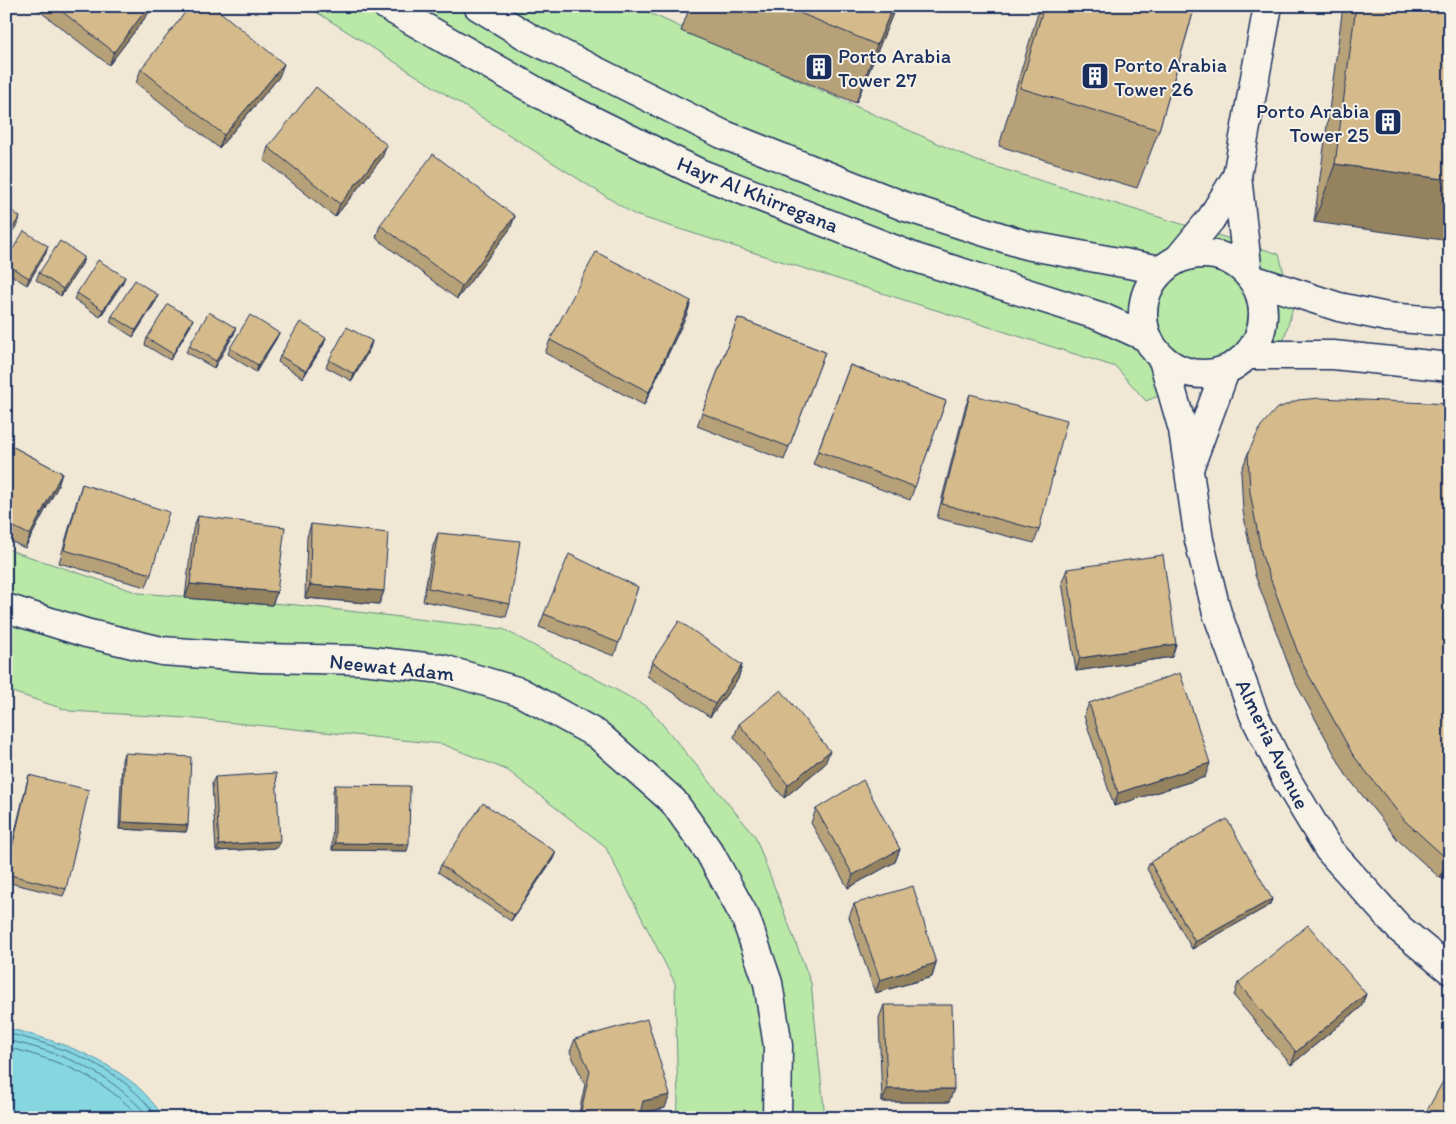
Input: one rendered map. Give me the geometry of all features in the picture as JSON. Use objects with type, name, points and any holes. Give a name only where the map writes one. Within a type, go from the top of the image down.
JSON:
[{"type":"street","name":"Hayr Al Khirregana","points":[[387,6],[554,101],[699,173],[916,258],[1099,316],[1156,349]]},
{"type":"street","name":"Hayr Al Khirregana","points":[[478,6],[537,41],[722,134],[906,207],[1026,245],[1170,264]]},
{"type":"street","points":[[1237,176],[1211,219],[1149,287],[1145,297],[1143,318],[1156,349],[1182,371],[1193,374],[1204,375],[1225,371],[1248,355],[1256,345],[1263,323],[1262,300],[1250,276],[1237,176],[1268,6]]},
{"type":"street","points":[[1170,264],[1200,253],[1211,254],[1231,260],[1250,276],[1339,307],[1387,317],[1450,322]]},
{"type":"street","name":"Almeria Avenue","points":[[1156,349],[1183,430],[1199,540],[1217,613],[1254,715],[1284,777],[1329,850],[1400,929],[1450,970]]},
{"type":"street","points":[[1248,355],[1333,355],[1450,367]]},
{"type":"street","name":"Almeria Avenue","points":[[1189,468],[1225,371]]},
{"type":"street","name":"Neewat Adam","points":[[6,608],[86,633],[162,651],[261,658],[362,660],[443,669],[520,692],[598,734],[673,801],[710,853],[746,919],[768,983],[776,1037],[777,1118]]},
{"type":"green space","points":[[307,6],[634,6],[977,161],[1279,254],[1293,308],[1282,346],[1146,401],[1116,367],[635,215]]},
{"type":"green space","points":[[6,549],[139,593],[297,605],[503,629],[648,707],[755,836],[811,983],[825,1118],[674,1118],[678,1103],[675,983],[605,846],[507,770],[442,744],[186,718],[70,711],[6,690]]},
{"type":"water","points":[[6,1028],[58,1043],[107,1065],[137,1086],[165,1118],[6,1118]]},
{"type":"building","points":[[55,6],[149,6],[114,52]]},
{"type":"building","points":[[190,6],[213,6],[284,64],[224,135],[141,69]]},
{"type":"building","points":[[783,6],[893,6],[877,45]]},
{"type":"building","name":"Porto Arabia Tower 26","points":[[1044,6],[1195,6],[1159,130],[1020,88]]},
{"type":"building","name":"Porto Arabia Tower 25","points":[[1356,6],[1450,6],[1450,180],[1335,164]]},
{"type":"building","points":[[316,87],[387,145],[340,204],[268,147]]},
{"type":"building","points":[[433,154],[515,216],[462,286],[380,225]]},
{"type":"building","points":[[6,206],[20,217],[6,237]]},
{"type":"building","points":[[24,231],[48,246],[29,278],[6,264],[6,260]]},
{"type":"building","points":[[60,241],[84,257],[63,289],[39,273]]},
{"type":"building","points":[[596,252],[691,301],[649,392],[550,340]]},
{"type":"building","points":[[98,260],[125,277],[103,310],[77,293]]},
{"type":"building","points":[[135,280],[158,295],[136,330],[112,316]]},
{"type":"building","points":[[168,304],[193,319],[173,354],[147,338]]},
{"type":"building","points":[[209,312],[236,328],[216,361],[189,346]]},
{"type":"building","points":[[250,315],[279,333],[258,365],[230,348]]},
{"type":"building","points":[[738,318],[825,352],[789,447],[702,413]]},
{"type":"building","points":[[300,322],[326,338],[306,371],[280,356]]},
{"type":"building","points":[[347,327],[372,341],[354,374],[329,360]]},
{"type":"building","points":[[850,365],[946,401],[915,487],[818,451]]},
{"type":"building","points":[[970,394],[1067,420],[1039,530],[942,504]]},
{"type":"building","points":[[1320,398],[1450,404],[1450,859],[1447,859],[1405,821],[1353,755],[1301,661],[1262,556],[1250,492],[1248,453],[1261,426],[1276,409],[1298,400]]},
{"type":"building","points":[[6,443],[62,473],[30,535],[6,523]]},
{"type":"building","points":[[82,484],[169,512],[151,574],[64,550]]},
{"type":"building","points":[[198,516],[285,527],[277,592],[190,584]]},
{"type":"building","points":[[311,524],[388,533],[384,591],[310,585]]},
{"type":"building","points":[[438,533],[520,541],[510,604],[428,588]]},
{"type":"building","points":[[569,554],[638,587],[619,643],[544,614]]},
{"type":"building","points":[[1163,555],[1176,644],[1080,658],[1067,569]]},
{"type":"building","points":[[679,621],[742,665],[715,704],[652,662]]},
{"type":"building","points":[[1180,673],[1210,763],[1118,793],[1089,703]]},
{"type":"building","points":[[781,690],[830,751],[788,785],[739,724]]},
{"type":"building","points":[[124,753],[191,757],[188,825],[121,822]]},
{"type":"building","points":[[276,773],[280,841],[219,845],[215,777]]},
{"type":"building","points":[[29,775],[89,790],[66,889],[6,874]]},
{"type":"building","points":[[863,780],[900,849],[853,875],[816,809]]},
{"type":"building","points":[[335,785],[410,786],[409,844],[335,843]]},
{"type":"building","points":[[6,792],[12,793],[6,818]]},
{"type":"building","points":[[483,803],[556,852],[514,915],[441,865]]},
{"type":"building","points":[[1227,819],[1272,899],[1195,942],[1150,862]]},
{"type":"building","points":[[913,886],[936,963],[880,980],[854,904]]},
{"type":"building","points":[[1308,925],[1366,994],[1296,1052],[1238,983]]},
{"type":"building","points":[[884,1005],[952,1005],[954,1089],[887,1089]]},
{"type":"building","points":[[647,1019],[670,1095],[643,1101],[639,1118],[604,1118],[581,1111],[590,1071],[575,1039]]},
{"type":"building","points":[[1447,1074],[1450,1075],[1450,1118],[1423,1118]]},
{"type":"place","name":"Porto Arabia Tower 27","points":[[819,67]]},
{"type":"place","name":"Porto Arabia Tower 26","points":[[1095,76]]},
{"type":"place","name":"Porto Arabia Tower 25","points":[[1388,122]]}]
